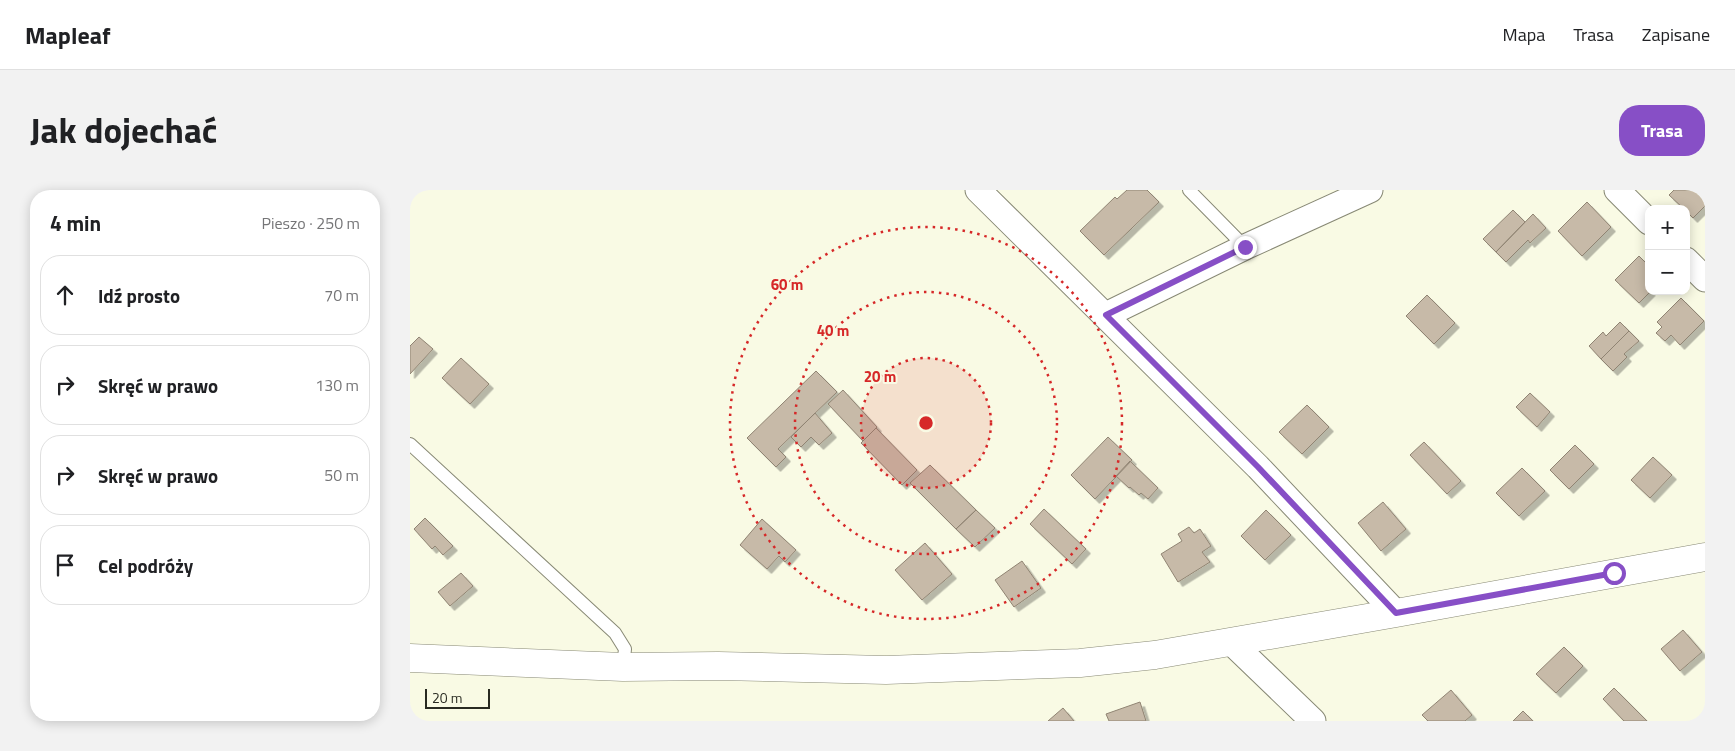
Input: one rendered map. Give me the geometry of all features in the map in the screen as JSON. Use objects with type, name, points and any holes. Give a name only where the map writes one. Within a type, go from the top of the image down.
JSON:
[{"type":"street","points":[[978,190],[1258,467],[1396,613]]},
{"type":"street","points":[[1106,315],[1245,247],[1370,190]]},
{"type":"street","points":[[1617,190],[1645,218]]},
{"type":"street","points":[[1690,264],[1705,279]]},
{"type":"street","points":[[410,658],[623,667],[718,666],[886,670],[1080,663],[1155,655],[1705,557]]},
{"type":"street","points":[[1231,642],[1313,721]]},
{"type":"lane","points":[[1189,190],[1245,247]]},
{"type":"lane","points":[[410,444],[614,633],[625,650],[623,667]]},
{"type":"building","points":[[1127,190],[1147,190],[1159,202],[1104,255],[1080,231],[1115,197],[1117,199]]},
{"type":"building","points":[[1674,190],[1705,190],[1705,206],[1693,218],[1690,215],[1690,205],[1680,205],[1669,195]]},
{"type":"building","points":[[1587,202],[1611,227],[1582,256],[1558,231]]},
{"type":"building","points":[[1513,210],[1525,222],[1496,252],[1483,239]]},
{"type":"building","points":[[1533,214],[1546,228],[1530,243],[1528,240],[1506,262],[1496,252]]},
{"type":"building","points":[[1639,256],[1645,262],[1645,295],[1647,295],[1639,303],[1615,280]]},
{"type":"building","points":[[1427,295],[1455,323],[1434,344],[1406,316]]},
{"type":"building","points":[[1681,298],[1704,321],[1680,345],[1671,335],[1665,341],[1656,333],[1662,327],[1657,322]]},
{"type":"building","points":[[1620,322],[1629,331],[1601,359],[1589,346],[1603,332],[1606,336]]},
{"type":"building","points":[[1629,331],[1639,341],[1624,354],[1627,357],[1613,371],[1601,359]]},
{"type":"building","points":[[419,337],[433,349],[410,374],[410,346]]},
{"type":"building","points":[[461,358],[489,384],[470,404],[442,378]]},
{"type":"building","points":[[816,371],[837,392],[778,449],[786,457],[776,467],[747,438]]},
{"type":"building","points":[[843,390],[877,427],[863,441],[828,404]]},
{"type":"building","points":[[1530,393],[1550,412],[1537,427],[1516,407]]},
{"type":"building","points":[[1307,405],[1329,427],[1302,454],[1279,432]]},
{"type":"building","points":[[815,413],[832,433],[819,445],[811,437],[801,447],[791,437]]},
{"type":"building","points":[[876,428],[917,470],[902,485],[861,443]]},
{"type":"building","points":[[1108,437],[1132,460],[1095,499],[1071,475]]},
{"type":"building","points":[[1424,442],[1461,481],[1447,494],[1410,455]]},
{"type":"building","points":[[1575,445],[1594,464],[1569,489],[1550,470]]},
{"type":"building","points":[[1653,457],[1672,475],[1650,498],[1631,480]]},
{"type":"building","points":[[1130,461],[1158,488],[1148,499],[1141,493],[1139,495],[1129,488],[1116,476]]},
{"type":"building","points":[[930,465],[976,510],[956,529],[910,483]]},
{"type":"building","points":[[1522,468],[1545,491],[1519,516],[1496,493]]},
{"type":"building","points":[[1383,502],[1406,529],[1381,551],[1358,523]]},
{"type":"building","points":[[1044,509],[1086,549],[1072,564],[1030,524]]},
{"type":"building","points":[[976,510],[995,528],[975,547],[956,529]]},
{"type":"building","points":[[1266,510],[1291,535],[1265,560],[1241,536]]},
{"type":"building","points":[[425,518],[453,546],[443,555],[435,546],[432,549],[414,529]]},
{"type":"building","points":[[762,519],[796,550],[785,562],[779,556],[767,569],[740,545]]},
{"type":"building","points":[[1189,527],[1194,533],[1200,529],[1211,546],[1202,552],[1210,562],[1178,582],[1161,554],[1182,541],[1178,534]]},
{"type":"building","points":[[925,543],[952,574],[922,600],[895,570]]},
{"type":"building","points":[[1022,561],[1041,588],[1014,607],[995,580]]},
{"type":"building","points":[[461,573],[473,586],[450,606],[438,592]]},
{"type":"building","points":[[1683,630],[1702,652],[1680,671],[1661,649]]},
{"type":"building","points":[[1564,647],[1583,666],[1556,693],[1536,674]]},
{"type":"building","points":[[1614,688],[1647,721],[1624,721],[1603,699]]},
{"type":"building","points":[[1451,690],[1472,715],[1465,721],[1428,721],[1422,715]]},
{"type":"building","points":[[1140,702],[1146,721],[1109,721],[1106,714]]},
{"type":"building","points":[[1063,708],[1074,721],[1048,721]]},
{"type":"building","points":[[1523,711],[1533,721],[1513,721]]},
{"type":"route","points":[[1245,247],[1106,315],[1258,467],[1396,613],[1614,573]]}]
